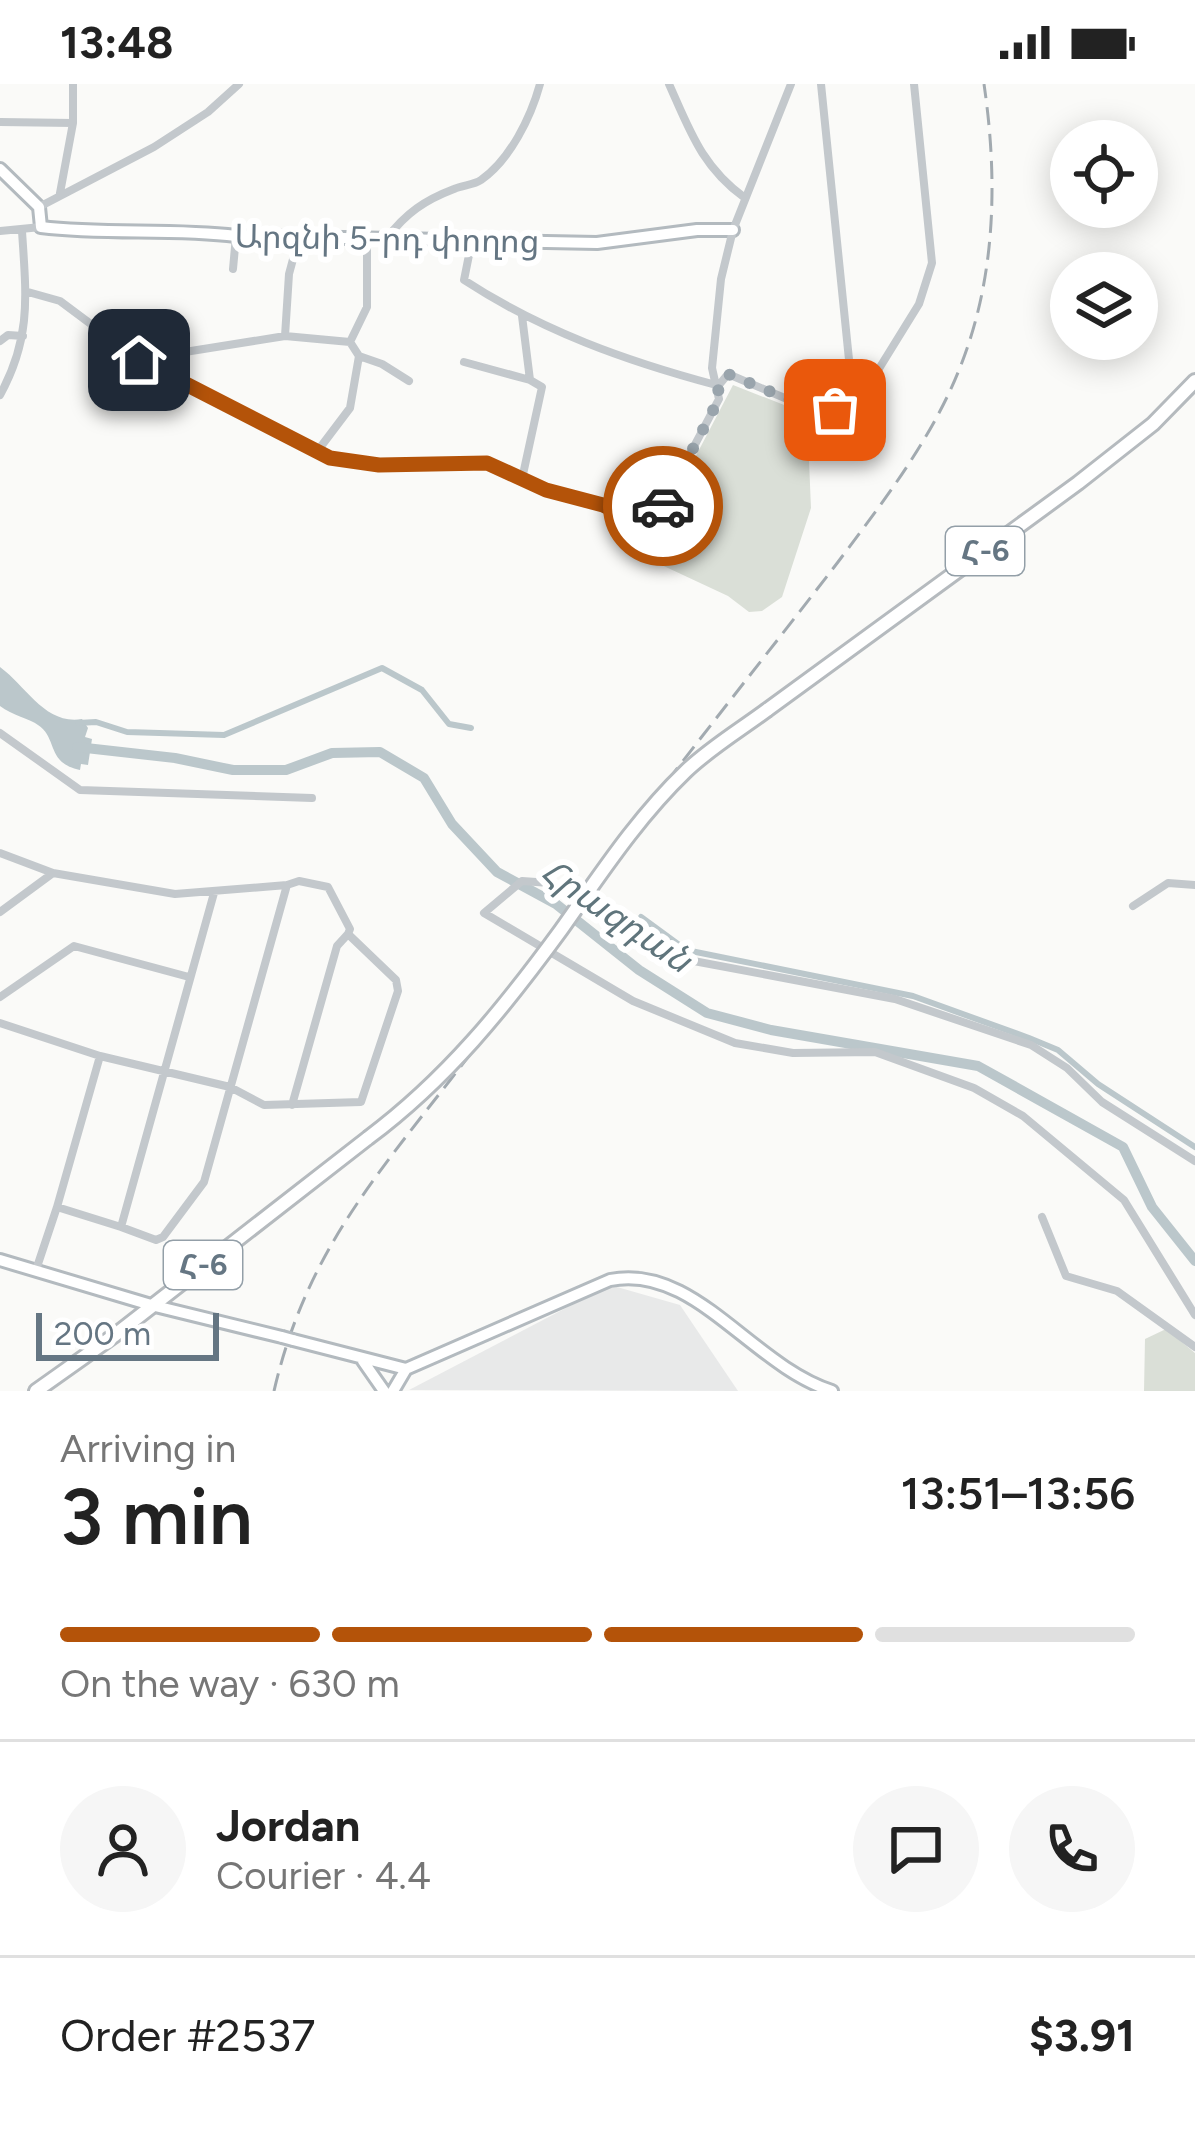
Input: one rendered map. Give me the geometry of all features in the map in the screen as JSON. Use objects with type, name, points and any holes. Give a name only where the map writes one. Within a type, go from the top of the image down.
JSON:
[{"type":"main road","name":"Հ-6","points":[[36,1391],[426,1091],[475,1041],[631,833],[686,772],[1078,483],[1153,424],[1195,381]]},
{"type":"street","points":[[60,194],[73,124],[73,84]]},
{"type":"street","points":[[39,207],[154,147],[208,112],[239,84]]},
{"type":"street","points":[[387,238],[420,203],[478,183],[525,123],[541,84]]},
{"type":"street","points":[[669,84],[698,149],[720,180],[745,198]]},
{"type":"street","points":[[28,292],[60,301],[139,360],[316,453],[379,465],[487,463],[546,490],[603,505],[651,528],[719,399],[712,368],[733,230],[790,84]]},
{"type":"street","points":[[821,84],[854,401]]},
{"type":"street","points":[[718,386],[728,374],[820,412],[854,401],[872,380],[919,304],[932,263],[914,84]]},
{"type":"street","points":[[0,122],[73,124]]},
{"type":"street","points":[[0,169],[39,207],[41,227]]},
{"type":"street","name":"Արզնի 5-րդ փողոց","points":[[0,231],[41,227],[95,234],[191,230],[236,236],[597,243],[733,230]]},
{"type":"street","points":[[0,395],[18,362],[28,292],[22,231]]},
{"type":"street","points":[[233,269],[236,236]]},
{"type":"street","points":[[285,336],[289,274],[299,237]]},
{"type":"street","points":[[350,342],[367,307],[368,239]]},
{"type":"street","points":[[472,240],[464,280],[521,315],[605,353],[718,386]]},
{"type":"street","points":[[521,315],[530,380]]},
{"type":"street","points":[[0,341],[8,335],[22,336]]},
{"type":"street","points":[[139,360],[285,336],[350,342]]},
{"type":"street","points":[[316,453],[350,408],[358,356],[350,342]]},
{"type":"street","points":[[358,356],[409,381]]},
{"type":"street","points":[[464,362],[542,387],[522,479]]},
{"type":"street","points":[[0,733],[80,790],[312,798]]},
{"type":"street","points":[[0,854],[53,873],[176,894],[299,881],[328,887],[350,929],[337,946],[292,1105]]},
{"type":"street","points":[[0,912],[53,873]]},
{"type":"street","points":[[1195,1161],[1102,1102],[1051,1055],[960,1020],[895,999],[683,959],[640,931],[588,909],[550,883],[522,881],[484,913],[633,1001],[735,1043],[793,1052],[875,1052],[974,1088],[1023,1116],[1124,1200],[1195,1315]]},
{"type":"street","points":[[1133,907],[1168,884],[1195,885]]},
{"type":"street","points":[[57,1207],[157,1240],[204,1182],[286,885]]},
{"type":"street","points":[[122,1227],[214,892]]},
{"type":"street","points":[[0,1023],[100,1056],[230,1087],[264,1106],[361,1102],[398,991],[396,980],[348,934]]},
{"type":"street","points":[[0,997],[74,946],[189,977]]},
{"type":"street","points":[[36,1270],[100,1056]]},
{"type":"street","points":[[1042,1217],[1066,1276],[1117,1291],[1195,1347]]},
{"type":"street","points":[[0,1260],[151,1305],[406,1370]]},
{"type":"street","points":[[363,1361],[389,1391],[406,1370],[625,1277],[663,1282],[685,1291],[758,1351],[808,1383],[832,1391]]},
{"type":"shaded area","points":[[733,385],[807,414],[811,508],[782,597],[762,611],[749,612],[645,553]]},
{"type":"shaded area","points":[[0,667],[47,710],[82,719],[88,728],[85,737],[92,739],[88,765],[81,764],[80,770],[69,767],[57,756],[44,730],[0,706]]},
{"type":"shaded area","points":[[610,1285],[680,1305],[738,1391],[409,1390]]},
{"type":"shaded area","points":[[1166,1329],[1195,1353],[1195,1391],[1144,1391],[1145,1339]]},
{"type":"waterway","points":[[78,723],[96,722],[127,732],[224,735],[382,668],[422,690],[449,724],[471,728]]},
{"type":"waterway","name":"Հրազդան","points":[[77,747],[233,770],[286,770],[332,753],[380,752],[424,778],[452,824],[497,872],[556,904],[639,970],[707,1013],[771,1030],[978,1066],[1123,1147],[1152,1207],[1195,1261]]},
{"type":"waterway","points":[[641,917],[686,950],[913,996],[1058,1050],[1098,1084],[1195,1147]]},
{"type":"railway","points":[[274,1391],[303,1301],[368,1188],[676,770],[872,517],[935,421],[971,336],[987,265],[992,193],[984,84]]},
{"type":"way so far","points":[[663,506],[719,399],[718,386],[728,374],[820,412],[835,410]]},
{"type":"route","points":[[139,360],[330,458],[379,465],[487,463],[546,490],[603,505],[651,528],[663,506]]}]
